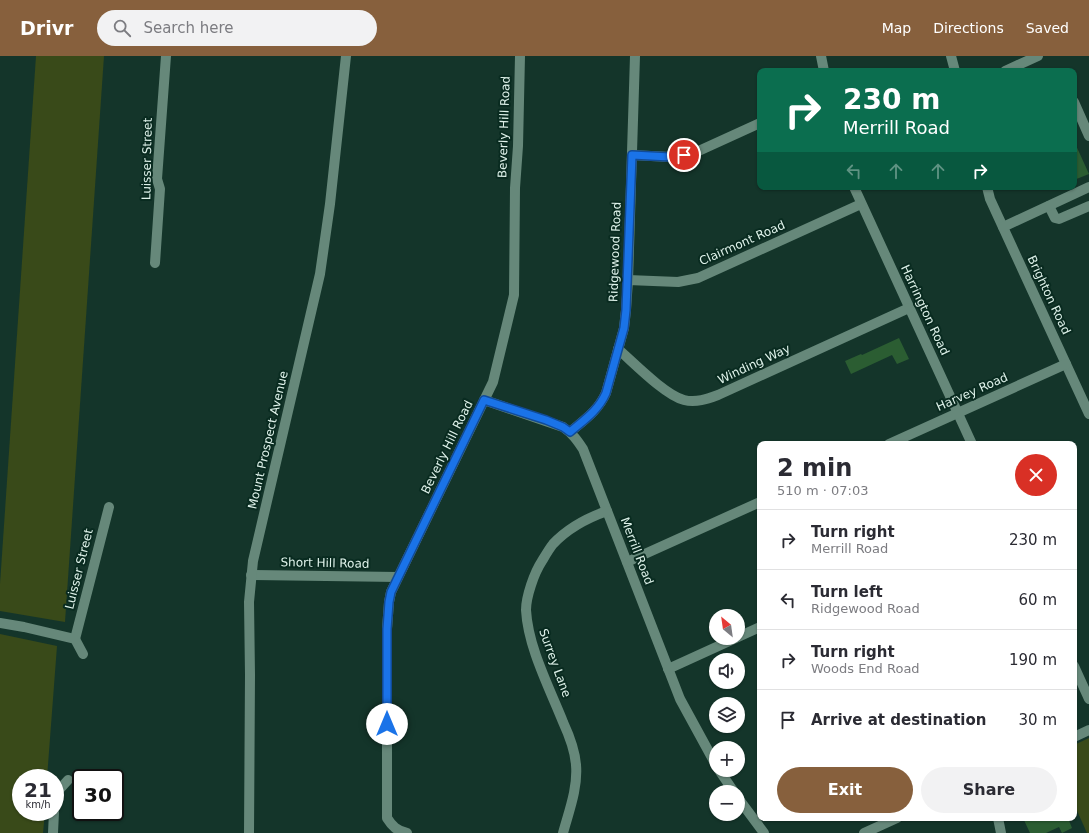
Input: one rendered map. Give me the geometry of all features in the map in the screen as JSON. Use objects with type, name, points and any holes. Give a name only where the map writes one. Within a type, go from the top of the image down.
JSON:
[{"type":"street","name":"Luisser Street","points":[[155,263],[160,189],[157,179],[158,160],[166,56]]},
{"type":"street","name":"Mount Prospect Avenue","points":[[249,833],[249,602],[251,575],[320,274],[330,204],[346,56]]},
{"type":"street","name":"Beverly Hill Road","points":[[407,833],[401,832],[392,826],[387,818],[387,629],[389,602],[391,592],[398,577],[493,382],[514,295],[515,196],[520,56]]},
{"type":"street","name":"Ridgewood Road","points":[[570,432],[595,411],[602,403],[618,349],[625,316],[628,280],[635,56]]},
{"type":"street","points":[[821,56],[823,68]]},
{"type":"street","points":[[951,56],[954,68]]},
{"type":"street","points":[[1012,68],[1038,56]]},
{"type":"street","points":[[1077,109],[1089,136]]},
{"type":"street","points":[[632,155],[670,157],[692,154],[757,124]]},
{"type":"street","points":[[1003,227],[1089,187]]},
{"type":"street","name":"Harrington Road","points":[[855,190],[971,441]]},
{"type":"street","name":"Brighton Road","points":[[988,190],[990,199],[1089,414]]},
{"type":"street","name":"Clairmont Road","points":[[628,280],[678,282],[698,278],[861,204]]},
{"type":"street","points":[[1048,206],[1055,218],[1059,219],[1089,206]]},
{"type":"street","name":"Winding Way","points":[[618,349],[674,396],[685,400],[697,401],[718,395],[909,308]]},
{"type":"street","name":"Harvey Road","points":[[896,441],[1066,364]]},
{"type":"street","name":"Merrill Road","points":[[484,400],[546,420],[563,427],[574,434],[583,449],[680,699],[709,752]]},
{"type":"street","points":[[627,562],[757,503]]},
{"type":"street","name":"Luisser Street","points":[[75,639],[109,507]]},
{"type":"street","name":"Surrey Lane","points":[[563,833],[574,790],[576,764],[568,735],[536,654],[527,622],[526,608],[536,572],[553,544],[586,519],[607,511]]},
{"type":"street","name":"Short Hill Road","points":[[251,575],[398,577]]},
{"type":"street","points":[[0,623],[75,639],[83,654]]},
{"type":"street","points":[[745,634],[757,628]]},
{"type":"street","points":[[668,669],[721,645]]},
{"type":"street","points":[[1077,673],[1089,699]]},
{"type":"street","points":[[1077,736],[1089,730]]},
{"type":"street","points":[[64,784],[68,780]]},
{"type":"street","points":[[745,807],[764,833]]},
{"type":"street","points":[[53,833],[54,821]]},
{"type":"street","points":[[864,833],[883,821]]},
{"type":"street","points":[[999,821],[1001,833]]},
{"type":"green space","points":[[36,56],[104,56],[65,622],[0,611],[0,584]]},
{"type":"green space","points":[[0,634],[57,646],[48,769],[12,769],[12,821],[44,821],[43,833],[0,833]]},
{"type":"green space","points":[[1089,738],[1089,833],[1087,833],[1077,811],[1077,744]]},
{"type":"building","points":[[1077,148],[1089,174],[1077,179]]},
{"type":"building","points":[[899,338],[909,359],[897,364],[892,355],[851,374],[845,361]]},
{"type":"building","points":[[1024,821],[1069,821],[1072,828],[1062,833],[1059,827],[1046,833],[1030,833]]},
{"type":"route","points":[[387,724],[387,629],[391,592],[484,400],[546,420],[563,427],[570,432],[595,411],[602,403],[624,328],[628,280],[632,155],[670,157],[684,155]]}]
